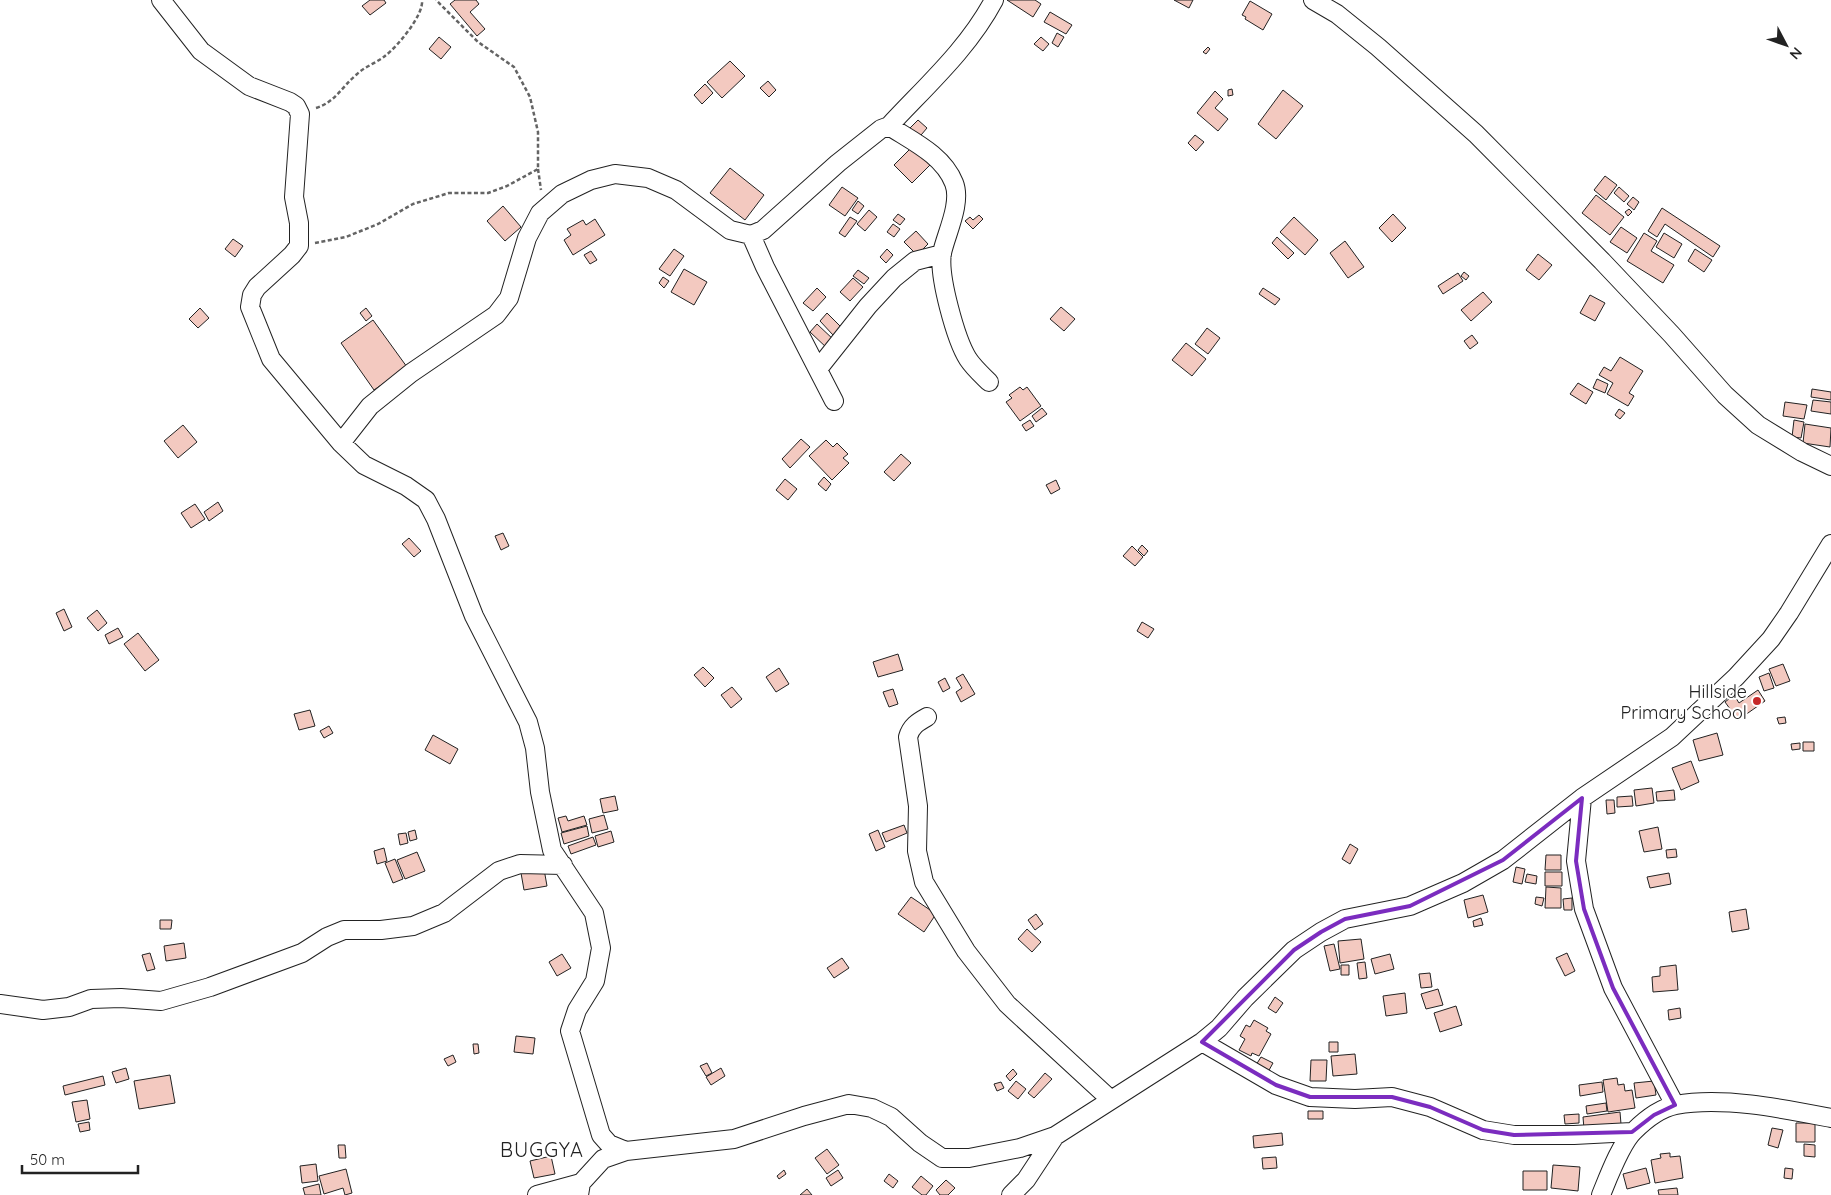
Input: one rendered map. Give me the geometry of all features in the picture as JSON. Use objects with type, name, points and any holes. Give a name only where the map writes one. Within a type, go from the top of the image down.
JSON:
[{"type":"street","points":[[161,0],[201,51],[248,86],[290,102],[296,106],[300,114],[294,196],[299,223],[299,246],[292,255],[257,287],[252,295],[250,307],[271,359],[341,443],[364,465],[406,486],[426,500],[436,519],[474,616],[528,722],[535,748],[540,792],[552,850],[594,913],[601,948],[595,980],[577,1010],[570,1031],[601,1135],[609,1144],[626,1151]]},
{"type":"street","points":[[341,443],[370,406],[411,373],[496,315],[509,298],[527,238],[540,213],[562,194],[591,180],[615,174],[648,178],[676,190],[730,230],[752,235],[762,230],[838,163],[881,129],[889,126],[952,61],[983,21],[994,0]]},
{"type":"street","points":[[1313,0],[1337,14],[1378,47],[1476,134],[1602,261],[1732,401],[1758,425],[1802,452],[1831,466]]},
{"type":"street","points":[[889,126],[935,156],[954,184],[955,199],[951,226],[942,254],[943,281],[957,337],[968,359],[989,382]]},
{"type":"street","points":[[752,235],[765,267],[834,401]]},
{"type":"street","points":[[818,369],[868,306],[894,278],[916,261],[942,254]]},
{"type":"street","points":[[537,1195],[580,1189],[603,1159],[626,1151],[734,1139],[804,1116],[849,1104],[872,1108],[891,1118],[920,1143],[942,1158],[969,1158],[1020,1148],[1055,1136],[1110,1099],[1202,1042],[1219,1028],[1245,998],[1294,950],[1321,932],[1345,919],[1410,906],[1463,883],[1503,860],[1582,798],[1672,737],[1736,678],[1771,639],[1831,544]]},
{"type":"street","points":[[927,717],[910,729],[908,736],[918,806],[917,851],[924,882],[966,950],[1007,1004],[1110,1099]]},
{"type":"street","points":[[1582,798],[1576,860],[1584,909],[1613,988],[1675,1105]]},
{"type":"street","points":[[0,1004],[43,1010],[68,1007],[91,999],[121,998],[161,1001],[210,987],[302,953],[327,936],[344,930],[381,930],[413,926],[444,914],[499,871],[520,864],[563,865]]},
{"type":"street","points":[[1202,1042],[1276,1085],[1310,1097],[1392,1097],[1430,1107],[1483,1130],[1514,1135],[1574,1135],[1632,1132]]},
{"type":"street","points":[[1601,1195],[1613,1164],[1632,1132],[1654,1115],[1675,1105],[1718,1102],[1780,1108],[1831,1118]]},
{"type":"street","points":[[1011,1195],[1026,1180],[1055,1136]]},
{"type":"path","points":[[300,114],[328,104],[357,73],[386,55],[411,28],[423,6],[422,0]]},
{"type":"path","points":[[299,246],[346,238],[378,224],[413,204],[449,193],[488,193],[507,186],[538,170],[538,132],[530,97],[514,67],[478,42],[436,0]]},
{"type":"highlighted area","points":[[1582,798],[1576,861],[1584,909],[1613,988],[1675,1105],[1654,1115],[1632,1132],[1514,1135],[1483,1130],[1430,1107],[1392,1097],[1310,1097],[1276,1085],[1202,1042],[1294,950],[1321,932],[1345,919],[1410,906],[1503,860]]},
{"type":"building","points":[[370,0],[384,0],[386,3],[370,15],[362,6]]},
{"type":"building","points":[[455,0],[476,0],[479,4],[470,12],[485,29],[477,36],[450,4]]},
{"type":"building","points":[[1007,0],[1035,0],[1041,4],[1033,17]]},
{"type":"building","points":[[1174,0],[1193,0],[1189,8]]},
{"type":"building","points":[[1250,1],[1272,14],[1263,30],[1245,19],[1246,17],[1242,15]]},
{"type":"building","points":[[1050,12],[1072,25],[1066,34],[1044,22]]},
{"type":"building","points":[[1057,33],[1064,37],[1058,47],[1052,43]]},
{"type":"building","points":[[439,37],[451,47],[441,59],[429,49]]},
{"type":"building","points":[[1041,37],[1049,44],[1043,51],[1034,44]]},
{"type":"building","points":[[1208,47],[1210,49],[1206,54],[1203,52]]},
{"type":"building","points":[[730,61],[745,76],[722,98],[707,82]]},
{"type":"building","points":[[768,81],[776,90],[769,97],[760,88]]},
{"type":"building","points":[[705,84],[713,93],[702,104],[694,95]]},
{"type":"building","points":[[1232,89],[1233,95],[1228,96],[1228,90]]},
{"type":"building","points":[[1283,90],[1303,106],[1276,139],[1258,124]]},
{"type":"building","points":[[1215,91],[1223,99],[1215,108],[1228,119],[1218,131],[1197,113]]},
{"type":"building","points":[[918,120],[927,128],[916,141],[906,132]]},
{"type":"building","points":[[1195,135],[1204,142],[1196,151],[1188,143]]},
{"type":"building","points":[[913,146],[931,164],[912,183],[894,165]]},
{"type":"building","points":[[730,168],[764,195],[745,220],[710,193]]},
{"type":"building","points":[[1605,176],[1617,185],[1606,200],[1594,190]]},
{"type":"building","points":[[842,187],[858,198],[845,216],[829,205]]},
{"type":"building","points":[[1619,187],[1629,196],[1624,202],[1614,193]]},
{"type":"building","points":[[1596,195],[1624,217],[1610,235],[1582,213]]},
{"type":"building","points":[[1633,197],[1639,202],[1634,210],[1627,204]]},
{"type":"building","points":[[858,201],[864,206],[858,214],[852,210]]},
{"type":"building","points":[[503,206],[521,227],[505,241],[487,221]]},
{"type":"building","points":[[1662,208],[1720,246],[1713,257],[1665,224],[1657,237],[1648,231]]},
{"type":"building","points":[[1629,209],[1632,212],[1628,216],[1625,212]]},
{"type":"building","points":[[869,210],[877,217],[865,231],[857,224]]},
{"type":"building","points":[[898,214],[905,219],[900,225],[893,220]]},
{"type":"building","points":[[1393,214],[1406,228],[1392,242],[1379,228]]},
{"type":"building","points":[[979,215],[983,219],[973,229],[965,221],[970,217],[973,220]]},
{"type":"building","points":[[850,217],[857,221],[845,237],[839,233]]},
{"type":"building","points":[[1294,217],[1318,240],[1305,255],[1280,232]]},
{"type":"building","points":[[595,219],[605,235],[573,255],[564,240],[571,235],[567,229],[583,220],[586,225]]},
{"type":"building","points":[[893,224],[900,229],[894,237],[887,232]]},
{"type":"building","points":[[1621,227],[1637,238],[1627,253],[1610,242]]},
{"type":"building","points":[[916,231],[928,244],[917,255],[904,242]]},
{"type":"building","points":[[1644,233],[1657,241],[1651,251],[1674,265],[1663,283],[1627,261]]},
{"type":"building","points":[[1664,233],[1682,244],[1674,258],[1656,247]]},
{"type":"building","points":[[1277,237],[1294,253],[1288,259],[1272,243]]},
{"type":"building","points":[[233,239],[243,246],[235,257],[225,249]]},
{"type":"building","points":[[1345,241],[1364,267],[1348,278],[1330,253]]},
{"type":"building","points":[[674,249],[684,256],[670,276],[659,269]]},
{"type":"building","points":[[887,249],[893,255],[886,263],[880,257]]},
{"type":"building","points":[[1695,249],[1712,260],[1704,272],[1688,261]]},
{"type":"building","points":[[591,251],[597,260],[590,264],[584,255]]},
{"type":"building","points":[[1538,254],[1552,265],[1539,280],[1526,270]]},
{"type":"building","points":[[684,269],[707,282],[694,305],[671,292]]},
{"type":"building","points":[[858,270],[869,278],[864,284],[853,276]]},
{"type":"building","points":[[1464,272],[1469,276],[1466,280],[1461,276]]},
{"type":"building","points":[[1458,273],[1463,281],[1443,294],[1438,286]]},
{"type":"building","points":[[663,277],[669,281],[664,288],[659,283]]},
{"type":"building","points":[[853,278],[863,287],[850,301],[840,292]]},
{"type":"building","points":[[817,288],[826,297],[813,311],[803,303]]},
{"type":"building","points":[[1263,288],[1280,299],[1275,305],[1259,294]]},
{"type":"building","points":[[1483,292],[1492,302],[1471,321],[1461,310]]},
{"type":"building","points":[[1590,295],[1605,303],[1595,321],[1580,313]]},
{"type":"building","points":[[1061,307],[1075,319],[1064,331],[1050,319]]},
{"type":"building","points":[[200,308],[209,318],[198,328],[189,319]]},
{"type":"building","points":[[366,308],[372,316],[366,321],[360,313]]},
{"type":"building","points":[[827,313],[841,327],[833,335],[820,321]]},
{"type":"building","points":[[373,320],[407,367],[374,390],[341,343]]},
{"type":"building","points":[[817,324],[835,341],[828,349],[810,332]]},
{"type":"building","points":[[1207,328],[1220,338],[1208,354],[1195,344]]},
{"type":"building","points":[[1472,335],[1478,343],[1470,349],[1464,341]]},
{"type":"building","points":[[1186,343],[1206,359],[1192,376],[1172,360]]},
{"type":"building","points":[[1620,357],[1643,371],[1629,393],[1634,396],[1628,406],[1607,394],[1613,383],[1599,375],[1604,367],[1611,371]]},
{"type":"building","points":[[1597,379],[1608,384],[1605,393],[1593,388]]},
{"type":"building","points":[[1578,383],[1593,392],[1586,404],[1570,394]]},
{"type":"building","points":[[1020,387],[1023,390],[1027,387],[1041,406],[1020,421],[1006,402],[1012,398],[1009,395]]},
{"type":"building","points":[[1812,389],[1831,392],[1831,400],[1811,397]]},
{"type":"building","points":[[1813,400],[1831,402],[1831,414],[1811,411]]},
{"type":"building","points":[[1785,402],[1807,405],[1804,419],[1783,416]]},
{"type":"building","points":[[1042,408],[1047,414],[1036,422],[1032,416]]},
{"type":"building","points":[[1619,409],[1625,413],[1620,419],[1615,415]]},
{"type":"building","points":[[1030,420],[1034,426],[1026,431],[1022,425]]},
{"type":"building","points":[[1794,420],[1804,422],[1801,438],[1792,437]]},
{"type":"building","points":[[1805,424],[1831,428],[1830,447],[1803,443]]},
{"type":"building","points":[[183,425],[197,442],[178,458],[164,441]]},
{"type":"building","points":[[801,439],[810,447],[790,468],[782,459]]},
{"type":"building","points":[[826,440],[833,447],[837,443],[848,454],[843,458],[849,463],[832,480],[809,456]]},
{"type":"building","points":[[901,454],[911,463],[894,481],[884,472]]},
{"type":"building","points":[[824,477],[831,484],[826,491],[818,484]]},
{"type":"building","points":[[785,479],[797,489],[788,500],[776,490]]},
{"type":"building","points":[[1056,480],[1060,489],[1051,494],[1046,485]]},
{"type":"building","points":[[218,502],[223,511],[209,521],[204,512]]},
{"type":"building","points":[[195,504],[205,519],[191,528],[181,513]]},
{"type":"building","points":[[503,533],[509,546],[501,550],[495,536]]},
{"type":"building","points":[[409,538],[421,551],[414,557],[402,544]]},
{"type":"building","points":[[1142,545],[1148,551],[1144,556],[1138,550]]},
{"type":"building","points":[[1132,546],[1143,557],[1135,566],[1123,556]]},
{"type":"building","points":[[64,609],[72,627],[64,631],[56,613]]},
{"type":"building","points":[[97,610],[107,623],[98,631],[87,618]]},
{"type":"building","points":[[1142,622],[1154,629],[1148,638],[1137,631]]},
{"type":"building","points":[[118,628],[123,637],[109,644],[105,635]]},
{"type":"building","points":[[138,633],[159,660],[145,671],[124,644]]},
{"type":"building","points":[[898,654],[903,670],[878,677],[873,662]]},
{"type":"building","points":[[1783,664],[1790,681],[1776,686],[1769,669]]},
{"type":"building","points":[[703,667],[714,678],[705,687],[694,675]]},
{"type":"building","points":[[779,668],[789,684],[776,692],[766,677]]},
{"type":"building","points":[[1769,673],[1774,688],[1764,691],[1759,677]]},
{"type":"building","points":[[963,674],[975,694],[961,702],[956,692],[962,688],[956,678]]},
{"type":"building","points":[[945,678],[950,688],[943,692],[938,682]]},
{"type":"building","points":[[732,687],[742,699],[731,708],[721,695]]},
{"type":"building","points":[[893,689],[898,704],[889,707],[883,692]]},
{"type":"building","points":[[1758,690],[1765,701],[1738,720],[1725,702],[1734,695],[1739,703]]},
{"type":"building","points":[[310,710],[315,726],[299,730],[294,714]]},
{"type":"building","points":[[1785,717],[1786,723],[1779,724],[1777,718]]},
{"type":"building","points":[[329,726],[333,733],[324,738],[320,731]]},
{"type":"building","points":[[1717,733],[1723,755],[1699,761],[1693,740]]},
{"type":"building","points":[[433,735],[458,749],[450,764],[425,750]]},
{"type":"building","points":[[1803,742],[1814,742],[1814,751],[1803,751]]},
{"type":"building","points":[[1800,743],[1800,749],[1792,750],[1791,744]]},
{"type":"building","points":[[1691,761],[1699,782],[1681,790],[1672,768]]},
{"type":"building","points":[[1652,788],[1654,803],[1636,806],[1634,790]]},
{"type":"building","points":[[1674,790],[1675,800],[1657,801],[1656,792]]},
{"type":"building","points":[[615,796],[618,810],[603,813],[600,799]]},
{"type":"building","points":[[1632,796],[1633,806],[1617,807],[1617,797]]},
{"type":"building","points":[[1606,800],[1614,800],[1615,813],[1607,814]]},
{"type":"building","points":[[604,815],[608,829],[592,833],[589,819]]},
{"type":"building","points":[[566,816],[568,821],[584,816],[587,825],[562,832],[558,818]]},
{"type":"building","points":[[904,825],[907,833],[886,842],[882,833]]},
{"type":"building","points":[[587,826],[589,836],[564,844],[561,833]]},
{"type":"building","points":[[1658,827],[1662,849],[1644,852],[1639,831]]},
{"type":"building","points":[[415,830],[417,839],[410,841],[408,832]]},
{"type":"building","points":[[878,830],[885,847],[876,851],[869,834]]},
{"type":"building","points":[[611,831],[614,842],[598,847],[595,836]]},
{"type":"building","points":[[406,833],[408,843],[400,845],[398,834]]},
{"type":"building","points":[[593,837],[596,845],[571,854],[568,846]]},
{"type":"building","points":[[1350,844],[1358,849],[1350,864],[1342,859]]},
{"type":"building","points":[[384,848],[387,861],[377,864],[374,851]]},
{"type":"building","points":[[1676,849],[1677,857],[1667,858],[1666,850]]},
{"type":"building","points":[[417,852],[425,871],[405,879],[397,860]]},
{"type":"building","points":[[1546,855],[1561,855],[1561,870],[1545,870]]},
{"type":"building","points":[[395,859],[403,879],[393,883],[385,863]]},
{"type":"building","points":[[1516,867],[1525,869],[1522,884],[1513,882]]},
{"type":"building","points":[[544,869],[547,886],[524,890],[521,873]]},
{"type":"building","points":[[1545,872],[1562,872],[1562,886],[1545,886]]},
{"type":"building","points":[[1669,873],[1671,884],[1650,888],[1647,877]]},
{"type":"building","points":[[1527,874],[1537,876],[1536,884],[1525,882]]},
{"type":"building","points":[[1546,887],[1561,888],[1561,908],[1545,908]]},
{"type":"building","points":[[1483,895],[1488,912],[1468,918],[1464,900]]},
{"type":"building","points":[[911,897],[936,914],[924,932],[898,914]]},
{"type":"building","points":[[1536,897],[1544,898],[1542,906],[1535,904]]},
{"type":"building","points":[[1572,898],[1572,910],[1564,910],[1563,899]]},
{"type":"building","points":[[1746,909],[1749,929],[1732,932],[1729,912]]},
{"type":"building","points":[[1036,914],[1043,924],[1035,930],[1028,920]]},
{"type":"building","points":[[1481,918],[1483,925],[1474,927],[1473,921]]},
{"type":"building","points":[[160,920],[172,920],[171,929],[160,929]]},
{"type":"building","points":[[1027,929],[1041,942],[1032,952],[1018,939]]},
{"type":"building","points":[[1361,939],[1364,959],[1340,963],[1338,941]]},
{"type":"building","points":[[184,943],[186,958],[166,961],[164,946]]},
{"type":"building","points":[[1334,944],[1340,969],[1330,971],[1324,946]]},
{"type":"building","points":[[150,953],[155,969],[147,971],[142,955]]},
{"type":"building","points":[[1567,953],[1575,971],[1565,976],[1556,958]]},
{"type":"building","points":[[562,954],[571,968],[557,976],[549,962]]},
{"type":"building","points":[[1390,954],[1394,969],[1375,974],[1371,959]]},
{"type":"building","points":[[842,958],[849,968],[834,978],[827,968]]},
{"type":"building","points":[[1365,962],[1367,978],[1359,979],[1357,963]]},
{"type":"building","points":[[1341,965],[1349,965],[1349,975],[1341,975]]},
{"type":"building","points":[[1676,965],[1678,990],[1653,992],[1652,977],[1660,976],[1660,967]]},
{"type":"building","points":[[1430,973],[1432,987],[1421,988],[1419,974]]},
{"type":"building","points":[[1438,989],[1443,1005],[1426,1009],[1421,994]]},
{"type":"building","points":[[1405,993],[1407,1013],[1386,1016],[1383,996]]},
{"type":"building","points":[[1275,997],[1283,1003],[1276,1013],[1268,1008]]},
{"type":"building","points":[[1456,1006],[1462,1025],[1440,1032],[1434,1013]]},
{"type":"building","points":[[1680,1008],[1681,1018],[1669,1020],[1668,1010]]},
{"type":"building","points":[[1254,1020],[1268,1028],[1266,1031],[1271,1034],[1259,1056],[1252,1053],[1251,1056],[1239,1050],[1245,1039],[1240,1036],[1246,1025],[1250,1027]]},
{"type":"building","points":[[516,1036],[535,1038],[533,1054],[514,1052]]},
{"type":"building","points":[[1329,1042],[1338,1042],[1338,1052],[1329,1052]]},
{"type":"building","points":[[473,1044],[478,1044],[479,1053],[474,1054]]},
{"type":"building","points":[[1355,1054],[1357,1074],[1333,1076],[1331,1056]]},
{"type":"building","points":[[453,1055],[456,1062],[448,1066],[444,1059]]},
{"type":"building","points":[[1261,1057],[1273,1063],[1268,1072],[1256,1065]]},
{"type":"building","points":[[1311,1060],[1327,1060],[1326,1081],[1310,1081]]},
{"type":"building","points":[[707,1063],[712,1073],[706,1076],[700,1066]]},
{"type":"building","points":[[126,1068],[129,1079],[116,1083],[112,1072]]},
{"type":"building","points":[[721,1068],[725,1076],[711,1085],[706,1077]]},
{"type":"building","points":[[1013,1069],[1017,1074],[1010,1081],[1006,1076]]},
{"type":"building","points":[[1045,1073],[1052,1079],[1034,1098],[1028,1093]]},
{"type":"building","points":[[170,1075],[175,1103],[139,1109],[134,1081]]},
{"type":"building","points":[[103,1076],[105,1085],[65,1095],[63,1086]]},
{"type":"building","points":[[1617,1078],[1618,1085],[1624,1084],[1625,1091],[1632,1090],[1635,1108],[1608,1112],[1603,1080]]},
{"type":"building","points":[[1016,1081],[1026,1089],[1018,1099],[1008,1091]]},
{"type":"building","points":[[1654,1081],[1656,1095],[1636,1098],[1634,1083]]},
{"type":"building","points":[[1001,1082],[1004,1088],[997,1091],[994,1084]]},
{"type":"building","points":[[1602,1082],[1603,1092],[1580,1096],[1579,1085]]},
{"type":"building","points":[[87,1100],[90,1119],[76,1122],[72,1102]]},
{"type":"building","points":[[1606,1103],[1607,1111],[1587,1114],[1586,1106]]},
{"type":"building","points":[[1308,1111],[1323,1111],[1323,1119],[1308,1119]]},
{"type":"building","points":[[1620,1112],[1621,1124],[1584,1129],[1583,1117]]},
{"type":"building","points":[[1579,1114],[1579,1123],[1565,1124],[1564,1115]]},
{"type":"building","points":[[89,1122],[90,1130],[80,1132],[78,1124]]},
{"type":"building","points":[[1796,1123],[1815,1123],[1815,1142],[1796,1142]]},
{"type":"building","points":[[1772,1128],[1783,1130],[1778,1148],[1768,1145]]},
{"type":"building","points":[[1282,1133],[1283,1145],[1254,1148],[1253,1136]]},
{"type":"building","points":[[1804,1144],[1815,1145],[1815,1157],[1804,1156]]},
{"type":"building","points":[[338,1145],[345,1145],[346,1158],[339,1158]]},
{"type":"building","points":[[827,1149],[839,1165],[827,1174],[815,1158]]},
{"type":"building","points":[[1670,1153],[1670,1157],[1680,1156],[1683,1178],[1655,1183],[1651,1160],[1661,1158],[1660,1154]]},
{"type":"building","points":[[551,1156],[555,1174],[534,1178],[530,1161]]},
{"type":"building","points":[[1276,1157],[1277,1168],[1263,1169],[1262,1158]]},
{"type":"building","points":[[316,1164],[318,1181],[302,1183],[300,1166]]},
{"type":"building","points":[[1553,1165],[1580,1167],[1578,1191],[1551,1188]]},
{"type":"building","points":[[1646,1168],[1650,1183],[1627,1189],[1623,1174]]},
{"type":"building","points":[[1785,1168],[1793,1169],[1792,1179],[1784,1178]]},
{"type":"building","points":[[346,1169],[352,1193],[345,1195],[343,1188],[324,1194],[319,1176]]},
{"type":"building","points":[[784,1170],[786,1174],[779,1179],[777,1176]]},
{"type":"building","points":[[838,1170],[843,1178],[831,1186],[826,1178]]},
{"type":"building","points":[[1523,1171],[1547,1171],[1547,1190],[1523,1190]]},
{"type":"building","points":[[889,1174],[898,1181],[893,1188],[884,1181]]},
{"type":"building","points":[[921,1176],[933,1186],[926,1195],[922,1195],[912,1187]]},
{"type":"building","points":[[946,1180],[955,1188],[948,1195],[940,1195],[936,1190]]},
{"type":"building","points":[[319,1184],[321,1195],[305,1195],[303,1188]]},
{"type":"building","points":[[1677,1188],[1678,1195],[1659,1195],[1658,1190]]},
{"type":"building","points":[[807,1189],[812,1195],[800,1195]]},
{"type":"place","name":"Hillside Primary School","points":[[1757,701]]},
{"type":"district","name":"BUGGYA","points":[[542,1149]]}]
